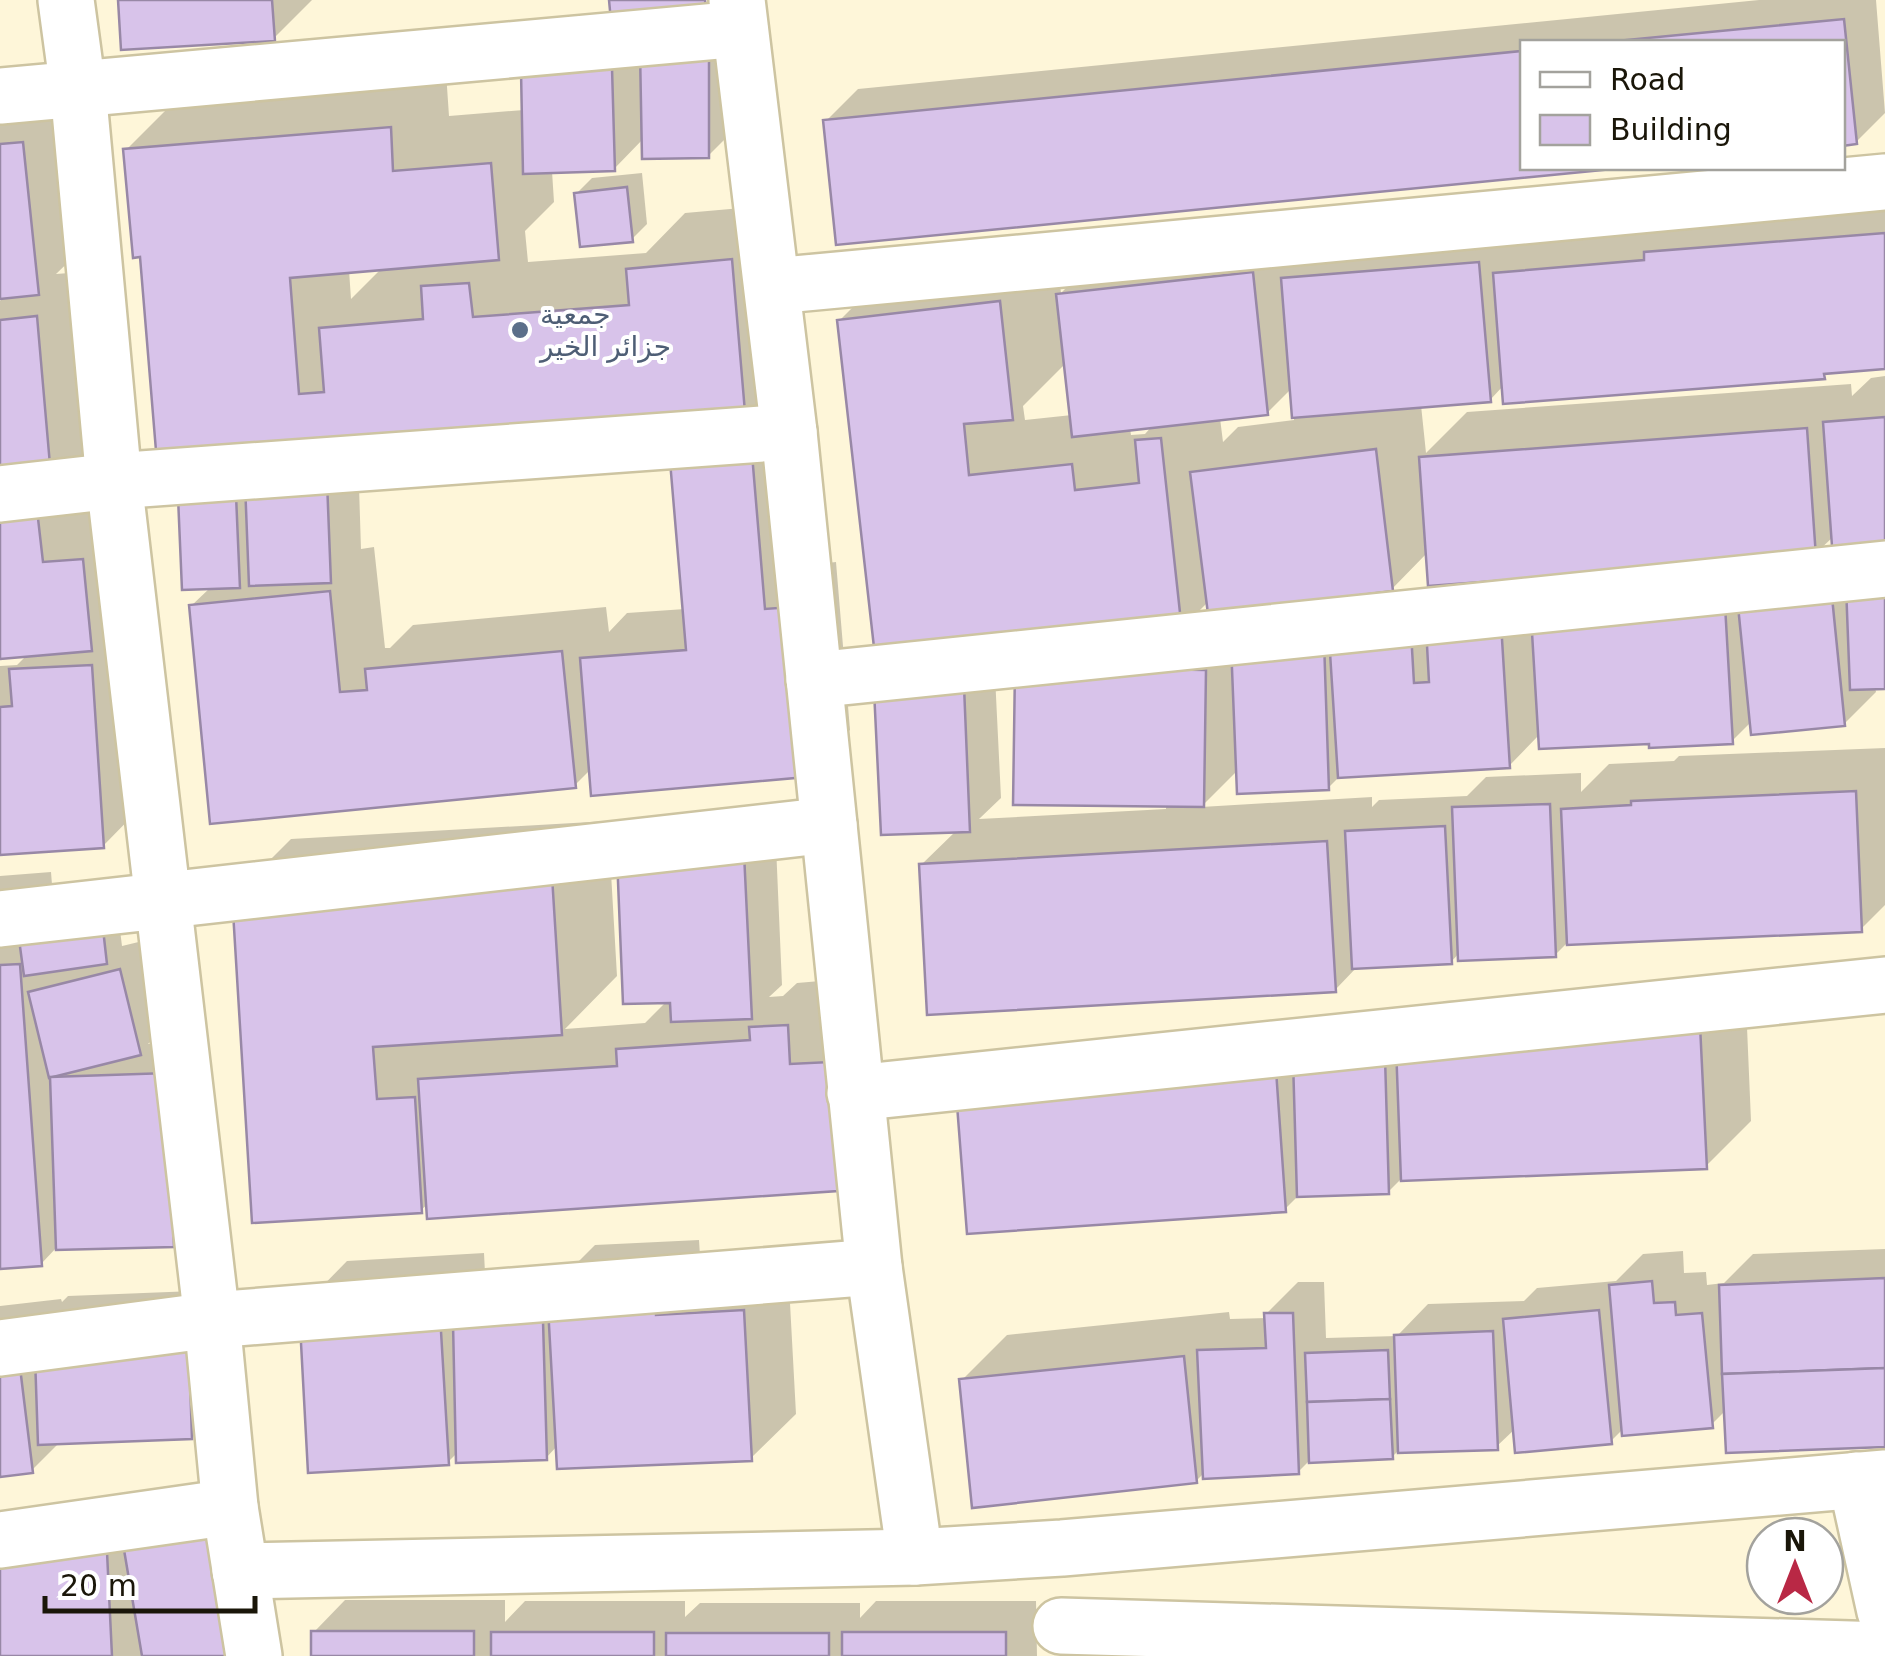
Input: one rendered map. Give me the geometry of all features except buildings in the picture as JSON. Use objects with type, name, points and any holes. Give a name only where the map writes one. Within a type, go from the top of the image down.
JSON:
[{"type":"street","points":[[66,0],[78,88],[114,481],[212,1320],[230,1507],[254,1656]]},
{"type":"street","points":[[0,96],[739,15],[789,432],[874,1268],[915,1556]]},
{"type":"street","points":[[773,286],[1885,182]]},
{"type":"street","points":[[0,494],[114,481],[789,432]]},
{"type":"street","points":[[814,680],[1885,570]]},
{"type":"street","points":[[0,919],[829,825]]},
{"type":"street","points":[[855,1093],[1885,986]]},
{"type":"street","points":[[0,1348],[212,1320],[874,1268]]},
{"type":"street","points":[[240,1570],[915,1556],[1062,1548],[1870,1479],[1885,1611]]},
{"type":"street","points":[[0,1540],[230,1507]]},
{"type":"street","points":[[1062,1548],[1061,1641],[1885,1650]]},
{"type":"place","name":"جمعية جزائر الخير","points":[[520,330]]}]
